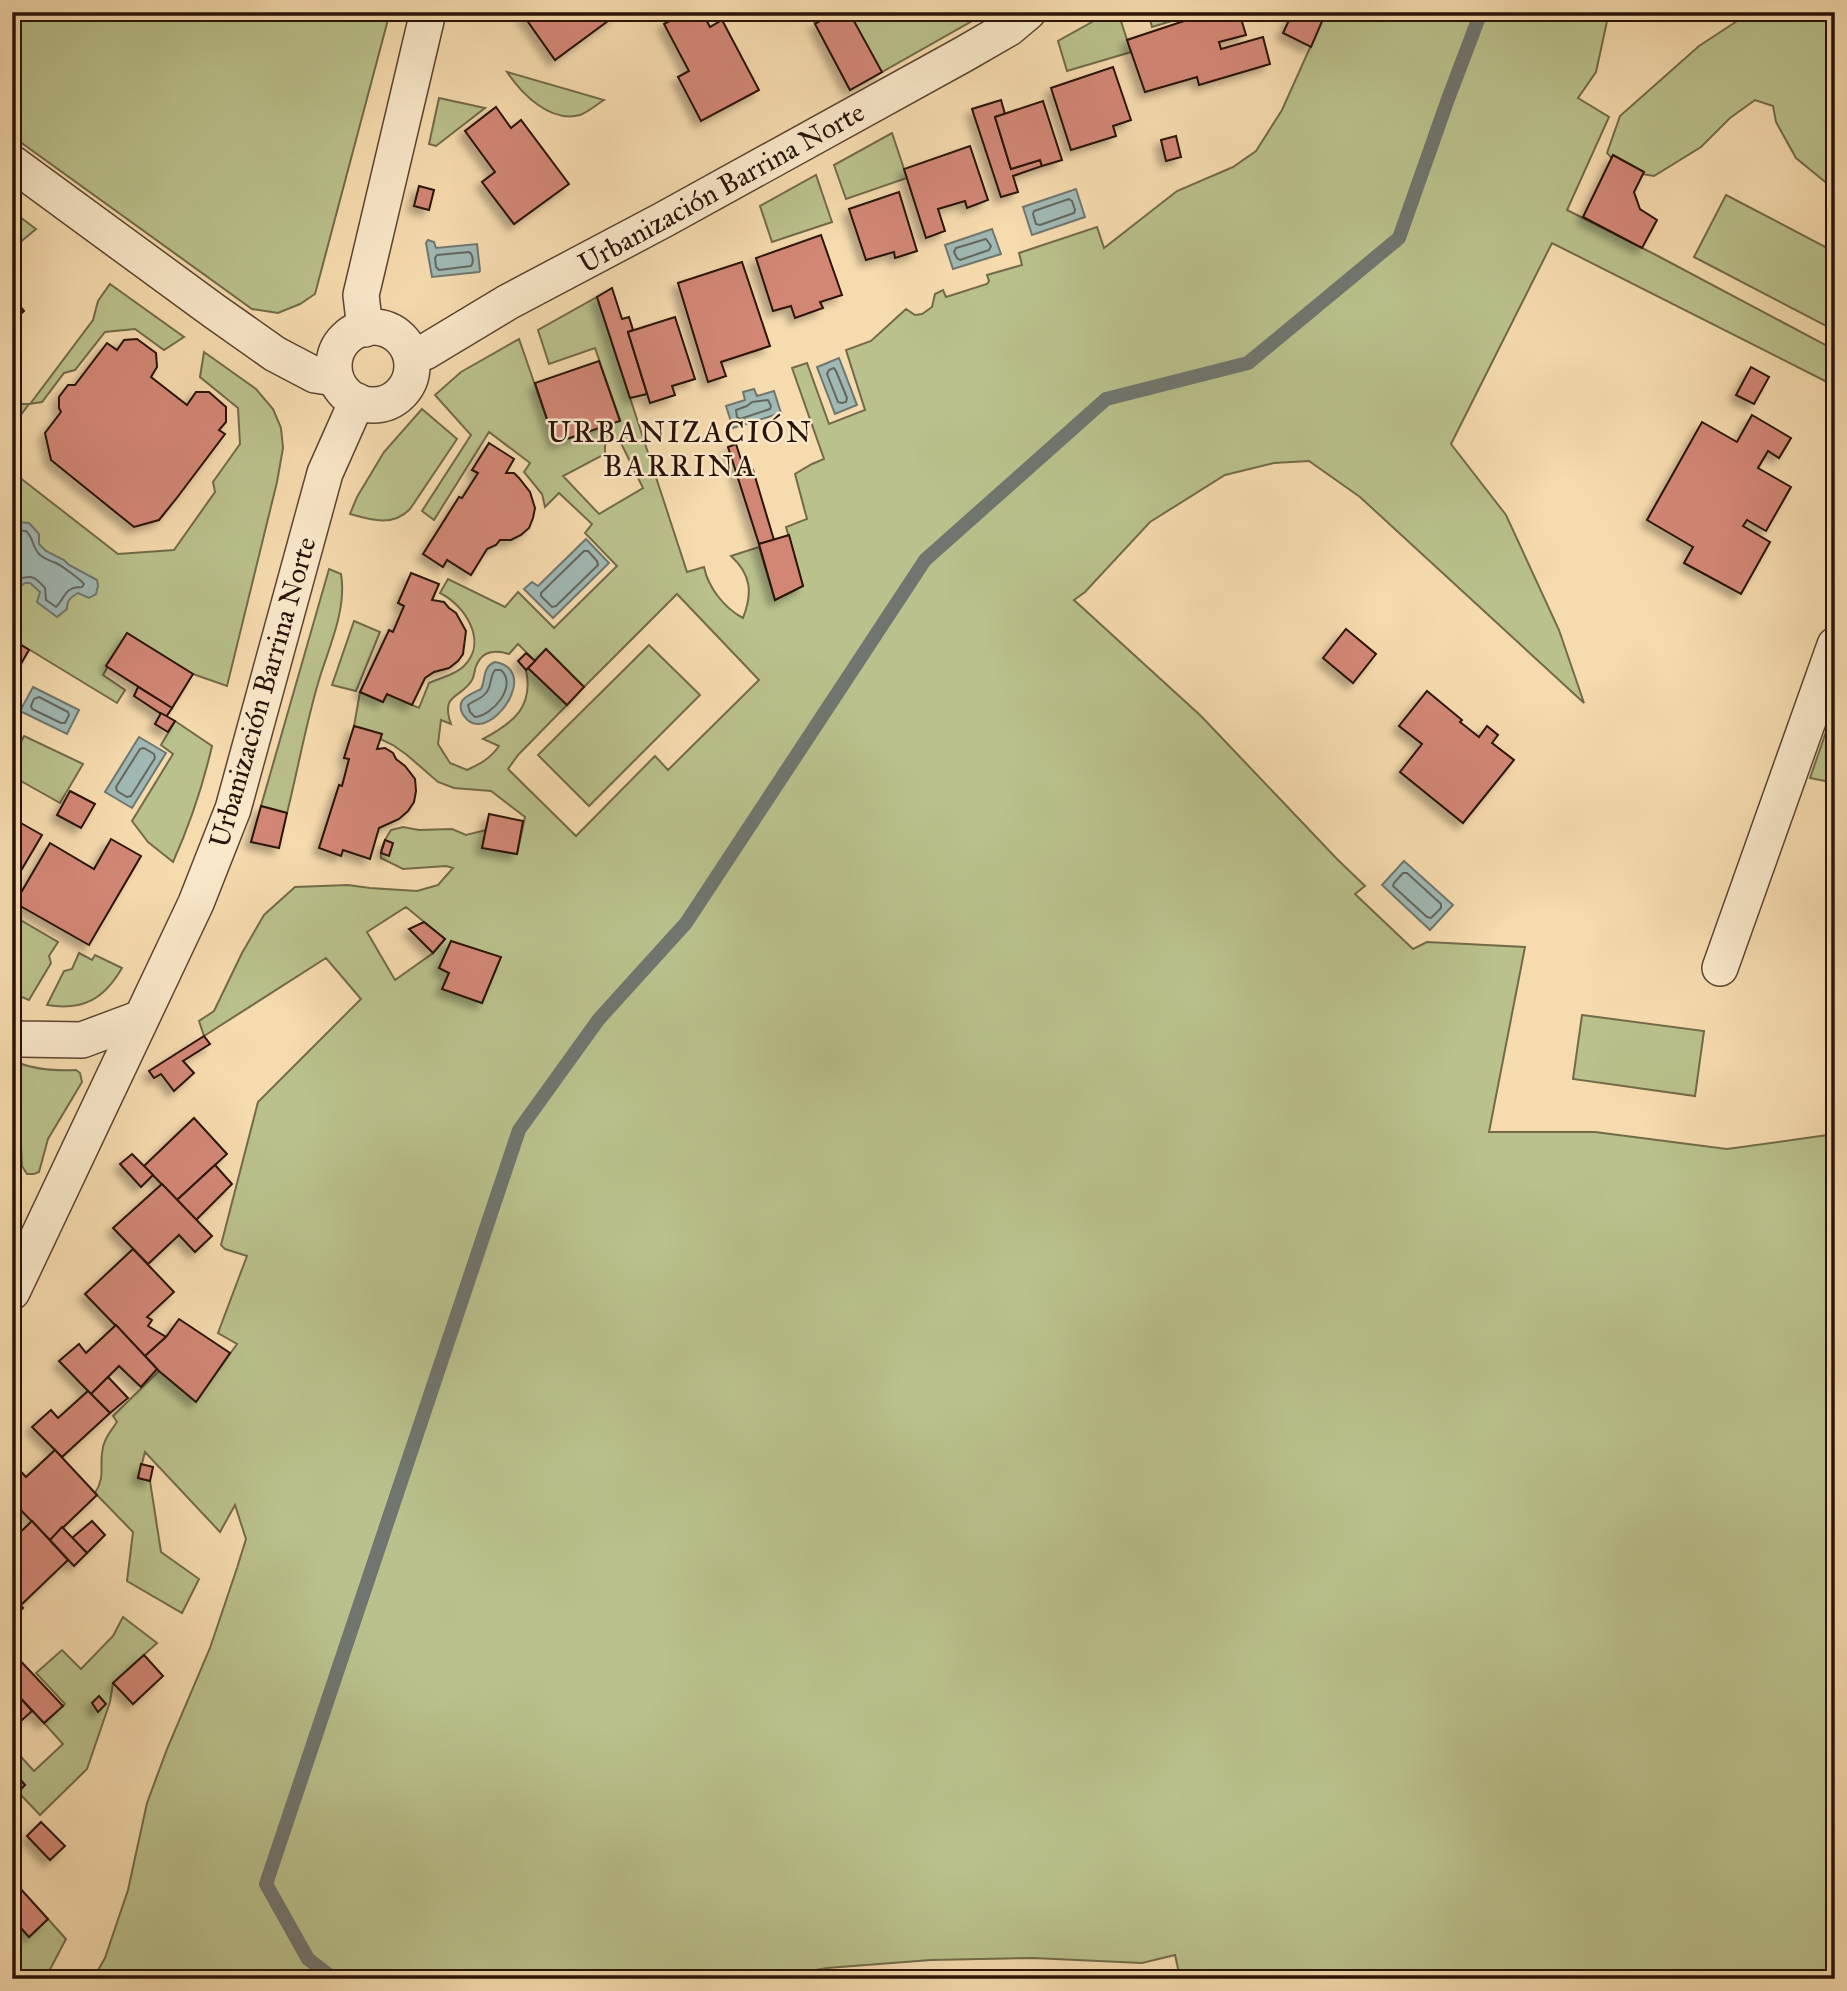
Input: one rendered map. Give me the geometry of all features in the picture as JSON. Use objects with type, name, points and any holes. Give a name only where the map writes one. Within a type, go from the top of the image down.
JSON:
[{"type":"street","points":[[365,329],[361,295],[428,12]]},
{"type":"street","name":"Urbanización Barrina Norte","points":[[411,354],[425,352],[508,302],[1009,28],[1028,12]]},
{"type":"street","points":[[12,163],[275,354],[346,389],[373,406],[396,399],[411,379],[411,354],[397,334],[374,326],[350,334],[335,353],[346,389]]},
{"type":"street","name":"Urbanización Barrina Norte","points":[[13,1284],[196,902],[233,809],[346,389]]},
{"type":"street","points":[[1720,968],[1835,645]]},
{"type":"street","points":[[12,1037],[82,1040],[141,1018]]},
{"type":"green space","points":[[12,12],[390,12],[315,294],[278,313],[252,309],[12,136]]},
{"type":"green space","points":[[809,12],[988,12],[850,90]]},
{"type":"green space","points":[[1110,12],[1118,12],[1131,52],[1067,71],[1058,41]]},
{"type":"green space","points":[[1148,12],[1201,12],[1152,27]]},
{"type":"green space","points":[[1326,12],[1609,12],[1596,72],[1578,98],[1609,117],[1567,210],[1835,350],[1835,386],[1552,243],[1451,444],[1506,515],[1559,630],[1584,703],[1360,497],[1309,461],[1274,463],[1225,475],[1150,522],[1085,592],[1074,600],[1201,716],[1365,886],[1355,894],[1413,949],[1427,942],[1525,947],[1489,1132],[1595,1132],[1727,1149],[1835,1134],[1835,1979],[1153,1979],[1179,1973],[1175,1955],[1142,1963],[1033,1958],[931,1960],[827,1968],[764,1979],[93,1979],[105,1958],[128,1890],[147,1803],[210,1648],[246,1539],[235,1505],[220,1532],[145,1452],[138,1478],[150,1481],[161,1552],[199,1579],[182,1613],[127,1581],[133,1532],[95,1493],[101,1478],[104,1444],[117,1422],[113,1416],[159,1371],[196,1401],[237,1344],[218,1333],[247,1256],[225,1249],[221,1245],[258,1102],[361,999],[326,958],[204,1036],[199,1021],[214,1011],[264,915],[295,887],[348,885],[417,891],[438,885],[453,868],[446,866],[403,869],[381,858],[382,846],[391,830],[403,827],[419,830],[452,829],[466,835],[486,830],[483,848],[517,854],[525,817],[491,791],[454,788],[438,782],[407,755],[380,739],[381,734],[354,726],[360,692],[382,702],[387,694],[419,708],[429,683],[464,666],[471,657],[474,636],[465,615],[440,593],[448,579],[505,607],[518,592],[554,628],[617,566],[585,533],[592,524],[559,493],[545,507],[542,494],[524,472],[530,463],[489,432],[434,520],[422,511],[471,435],[435,395],[461,372],[519,339],[555,443],[620,420],[595,348],[549,364],[538,330],[597,297],[687,572],[704,567],[718,596],[729,609],[743,618],[748,600],[748,584],[743,570],[731,556],[759,547],[775,600],[803,586],[786,527],[807,519],[795,474],[824,459],[792,368],[807,363],[829,424],[865,410],[846,350],[871,341],[906,309],[915,315],[922,314],[932,307],[935,294],[943,290],[946,297],[987,284],[987,275],[1022,265],[1019,253],[1097,227],[1104,248],[1177,191],[1233,167],[1256,151],[1282,110]],"holes":[[[619,439],[643,488],[599,514],[563,476],[605,454],[605,445],[611,440]],[[677,594],[759,680],[668,770],[655,756],[576,836],[508,769],[518,755],[567,705],[528,668],[527,694],[519,712],[504,727],[483,739],[499,746],[489,757],[467,770],[450,763],[438,744],[441,720],[451,724],[448,714],[450,701],[467,686],[480,659],[487,654],[509,654],[518,644],[535,661],[546,649],[584,687]],[[406,907],[445,939],[433,953],[395,980],[367,932]],[[500,957],[482,1003],[443,989],[449,973],[440,968]]]},
{"type":"green space","points":[[1751,12],[1813,12],[1814,16],[1835,20],[1835,190],[1796,158],[1776,122],[1773,106],[1755,100],[1730,118],[1701,147],[1654,176],[1624,171],[1607,153],[1620,116],[1699,46]]},
{"type":"green space","points":[[507,72],[604,100],[580,115],[558,115],[538,105]]},
{"type":"green space","points":[[439,98],[485,108],[436,146],[429,144]]},
{"type":"green space","points":[[892,133],[907,178],[846,199],[834,165]]},
{"type":"green space","points":[[816,175],[832,222],[772,242],[760,206]]},
{"type":"green space","points":[[1726,195],[1835,252],[1835,323],[1832,329],[1694,257]]},
{"type":"green space","points":[[12,211],[36,229],[12,249]]},
{"type":"green space","points":[[110,284],[184,337],[164,350],[135,329],[105,332],[75,370],[64,373],[42,402],[30,404],[93,320],[98,301]]},
{"type":"green space","points":[[204,352],[256,389],[273,409],[281,428],[283,448],[227,686],[193,674],[127,633],[103,675],[125,690],[117,703],[12,639],[12,623],[15,618],[12,616],[12,444],[19,477],[118,554],[174,550],[215,492],[213,482],[240,444],[238,408],[200,377]]},
{"type":"green space","points":[[12,402],[29,404],[12,427]]},
{"type":"green space","points":[[422,409],[457,439],[410,509],[396,518],[382,521],[350,514],[384,452]]},
{"type":"green space","points":[[329,569],[341,574],[339,614],[314,696],[287,813],[261,806]]},
{"type":"green space","points":[[354,621],[380,632],[356,691],[332,685]]},
{"type":"green space","points":[[649,645],[700,695],[589,806],[538,755]]},
{"type":"green space","points":[[1835,706],[1835,783],[1810,778]]},
{"type":"green space","points":[[175,721],[212,746],[196,804],[173,862],[148,842],[132,821],[173,754],[161,745]]},
{"type":"green space","points":[[24,736],[83,764],[60,803],[12,776],[12,759]]},
{"type":"green space","points":[[12,915],[58,942],[49,956],[51,963],[29,1000],[12,993]]},
{"type":"green space","points":[[79,953],[92,960],[95,955],[122,968],[108,988],[91,1000],[71,1006],[47,1005],[64,971],[72,969]]},
{"type":"green space","points":[[1582,1015],[1704,1031],[1695,1096],[1573,1079]]},
{"type":"green space","points":[[12,1060],[43,1069],[76,1070],[80,1073],[82,1082],[48,1139],[39,1172],[34,1174],[27,1174],[22,1166],[21,1147],[12,1107]]},
{"type":"green space","points":[[123,1617],[157,1643],[113,1683],[110,1702],[87,1769],[40,1815],[18,1792],[25,1785],[12,1770],[12,1747],[34,1771],[63,1744],[44,1723],[65,1704],[36,1673],[62,1650],[81,1669],[113,1636]]},
{"type":"green space","points":[[12,1918],[29,1937],[48,1919],[66,1939],[45,1979],[12,1978]]},
{"type":"water","points":[[1076,189],[1085,217],[1032,235],[1023,207]]},
{"type":"water","points":[[992,229],[1001,254],[953,269],[945,245]]},
{"type":"water","points":[[428,240],[434,242],[436,248],[477,244],[480,271],[432,277],[426,243]]},
{"type":"water","points":[[839,358],[857,405],[835,414],[817,367]]},
{"type":"water","points":[[754,389],[757,396],[774,391],[781,413],[733,428],[726,406],[745,400],[743,392]]},
{"type":"water","points":[[12,523],[29,523],[39,534],[39,544],[46,551],[97,580],[96,594],[89,598],[78,593],[70,599],[67,609],[57,617],[37,602],[40,592],[30,583],[18,588],[12,583]]},
{"type":"water","points":[[586,539],[609,563],[553,618],[524,589],[532,582],[538,586]]},
{"type":"water","points":[[495,662],[507,667],[513,674],[511,695],[498,714],[489,721],[475,724],[467,720],[462,713],[462,701],[481,689],[486,670]]},
{"type":"water","points":[[33,687],[79,710],[67,734],[20,711]]},
{"type":"water","points":[[139,737],[166,753],[132,808],[105,792]]},
{"type":"water","points":[[1404,861],[1453,905],[1430,930],[1382,885]]},
{"type":"building","points":[[521,12],[614,12],[616,15],[555,60]]},
{"type":"building","points":[[686,12],[702,12],[710,27],[722,20],[759,90],[701,121],[678,77],[689,71],[664,24]]},
{"type":"building","points":[[836,12],[849,12],[882,72],[850,90],[815,24]]},
{"type":"building","points":[[1211,12],[1239,12],[1246,35],[1219,42],[1221,49],[1263,37],[1270,64],[1199,85],[1197,77],[1145,92],[1127,40]]},
{"type":"building","points":[[1293,12],[1326,12],[1311,47],[1283,33]]},
{"type":"building","points":[[1113,67],[1131,120],[1113,126],[1116,136],[1071,150],[1051,88]]},
{"type":"building","points":[[1001,100],[1005,114],[995,117],[1011,169],[1040,160],[1042,166],[1013,176],[1018,192],[1001,197],[972,109]]},
{"type":"building","points":[[1043,101],[1062,160],[1042,166],[1040,160],[1011,169],[995,117]]},
{"type":"building","points":[[496,107],[511,128],[521,120],[569,184],[514,224],[482,182],[495,172],[465,131]]},
{"type":"building","points":[[1176,136],[1181,157],[1166,161],[1161,140]]},
{"type":"building","points":[[970,146],[988,200],[967,208],[965,201],[938,209],[945,231],[926,238],[904,169]]},
{"type":"building","points":[[1613,155],[1644,172],[1634,192],[1640,209],[1657,220],[1642,248],[1583,217]]},
{"type":"building","points":[[419,186],[434,190],[429,210],[414,206]]},
{"type":"building","points":[[899,192],[917,251],[895,258],[894,252],[866,260],[849,209]]},
{"type":"building","points":[[821,235],[842,295],[820,302],[823,308],[795,318],[791,306],[773,311],[756,258]]},
{"type":"building","points":[[742,262],[770,346],[721,362],[726,376],[708,382],[678,283]]},
{"type":"building","points":[[612,288],[622,319],[629,317],[633,330],[628,332],[647,394],[630,398],[597,297]]},
{"type":"building","points":[[12,297],[24,311],[12,322]]},
{"type":"building","points":[[675,317],[695,379],[672,386],[675,395],[650,403],[628,332]]},
{"type":"building","points":[[137,339],[156,353],[157,367],[151,377],[187,405],[196,392],[209,392],[226,407],[226,422],[219,430],[225,434],[159,520],[134,527],[51,460],[45,433],[61,412],[59,397],[68,385],[75,385],[107,343],[117,350],[124,340]]},
{"type":"building","points":[[599,361],[620,421],[555,443],[535,383]]},
{"type":"building","points":[[1751,367],[1769,377],[1754,404],[1736,395]]},
{"type":"building","points":[[1752,415],[1791,438],[1779,458],[1768,451],[1758,468],[1791,487],[1766,531],[1747,520],[1743,526],[1770,542],[1741,594],[1684,563],[1693,547],[1647,520],[1702,422],[1737,442]]},
{"type":"building","points":[[489,443],[514,459],[506,473],[514,473],[519,478],[530,492],[535,508],[529,528],[511,540],[500,540],[487,549],[471,575],[447,560],[443,567],[423,554],[459,497],[462,498],[478,473],[472,470]]},
{"type":"building","points":[[736,444],[745,472],[753,470],[774,540],[759,544],[728,447]]},
{"type":"building","points":[[789,535],[803,586],[775,600],[759,544]]},
{"type":"building","points":[[411,573],[439,584],[432,600],[444,602],[456,613],[466,631],[463,654],[449,668],[425,678],[412,705],[387,694],[383,702],[360,692],[389,630],[393,632],[404,606],[398,603]]},
{"type":"building","points":[[1346,629],[1376,654],[1353,683],[1323,658]]},
{"type":"building","points":[[127,633],[193,674],[172,708],[106,666]]},
{"type":"building","points":[[12,639],[29,650],[12,679]]},
{"type":"building","points":[[546,649],[584,687],[567,705],[528,668]]},
{"type":"building","points":[[526,653],[535,661],[526,670],[518,661]]},
{"type":"building","points":[[138,687],[172,708],[166,717],[134,696]]},
{"type":"building","points":[[1427,691],[1479,737],[1487,726],[1498,735],[1492,743],[1514,760],[1463,823],[1400,772],[1422,744],[1399,726]]},
{"type":"building","points":[[161,713],[175,721],[168,732],[155,724]]},
{"type":"building","points":[[354,726],[382,734],[377,749],[385,748],[393,753],[415,779],[414,802],[399,819],[379,828],[370,859],[343,850],[341,856],[319,848],[339,785],[342,786],[349,759],[344,758]]},
{"type":"building","points":[[70,791],[95,804],[81,828],[57,815]]},
{"type":"building","points":[[261,806],[287,813],[279,848],[251,842]]},
{"type":"building","points":[[489,814],[523,821],[517,854],[482,848]]},
{"type":"building","points":[[12,818],[42,835],[22,869],[12,864]]},
{"type":"building","points":[[111,839],[141,856],[89,945],[15,903],[50,843],[94,869]]},
{"type":"building","points":[[385,840],[393,843],[389,856],[381,853]]},
{"type":"building","points":[[424,922],[445,939],[433,953],[409,929]]},
{"type":"building","points":[[451,941],[501,957],[482,1003],[442,989],[449,973],[439,968]]},
{"type":"building","points":[[204,1036],[210,1044],[183,1061],[194,1073],[174,1091],[161,1074],[154,1078],[149,1071]]},
{"type":"building","points":[[194,1118],[227,1154],[177,1200],[144,1166]]},
{"type":"building","points":[[132,1154],[153,1175],[141,1187],[120,1164]]},
{"type":"building","points":[[215,1165],[232,1184],[196,1220],[177,1200]]},
{"type":"building","points":[[162,1184],[212,1236],[195,1252],[179,1235],[148,1264],[113,1228]]},
{"type":"building","points":[[133,1249],[174,1292],[147,1317],[152,1320],[148,1326],[166,1337],[145,1356],[85,1294]]},
{"type":"building","points":[[179,1319],[230,1353],[196,1402],[145,1356],[166,1337]]},
{"type":"building","points":[[116,1325],[157,1369],[141,1387],[119,1366],[91,1394],[59,1361],[79,1344],[86,1353]]},
{"type":"building","points":[[108,1377],[128,1398],[110,1413],[91,1394]]},
{"type":"building","points":[[88,1391],[110,1413],[62,1457],[32,1427],[51,1410],[58,1418]]},
{"type":"building","points":[[55,1450],[97,1495],[50,1540],[12,1501],[12,1462],[26,1477]]},
{"type":"building","points":[[141,1464],[153,1467],[150,1481],[138,1478]]},
{"type":"building","points":[[32,1521],[68,1560],[21,1605],[12,1596],[12,1540]]},
{"type":"building","points":[[92,1521],[105,1535],[87,1553],[72,1538]]},
{"type":"building","points":[[62,1527],[87,1553],[74,1566],[50,1540]]},
{"type":"building","points":[[12,1596],[23,1608],[12,1618]]},
{"type":"building","points":[[12,1652],[63,1706],[44,1723],[12,1689]]},
{"type":"building","points":[[144,1655],[163,1676],[133,1704],[113,1683]]},
{"type":"building","points":[[14,1691],[32,1711],[12,1729],[12,1693]]},
{"type":"building","points":[[99,1696],[106,1704],[98,1712],[92,1703]]},
{"type":"building","points":[[12,1770],[25,1785],[18,1792],[12,1786]]},
{"type":"building","points":[[41,1822],[65,1846],[50,1860],[27,1836]]},
{"type":"building","points":[[18,1886],[48,1919],[29,1937],[12,1918],[12,1892]]},
{"type":"waterway","points":[[334,1979],[308,1959],[266,1884],[519,1130],[599,1019],[686,923],[925,560],[1106,399],[1248,363],[1399,238],[1481,12]]},
{"type":"district","name":"URBANIZACIÓN BARRINA","points":[[680,449]]}]
